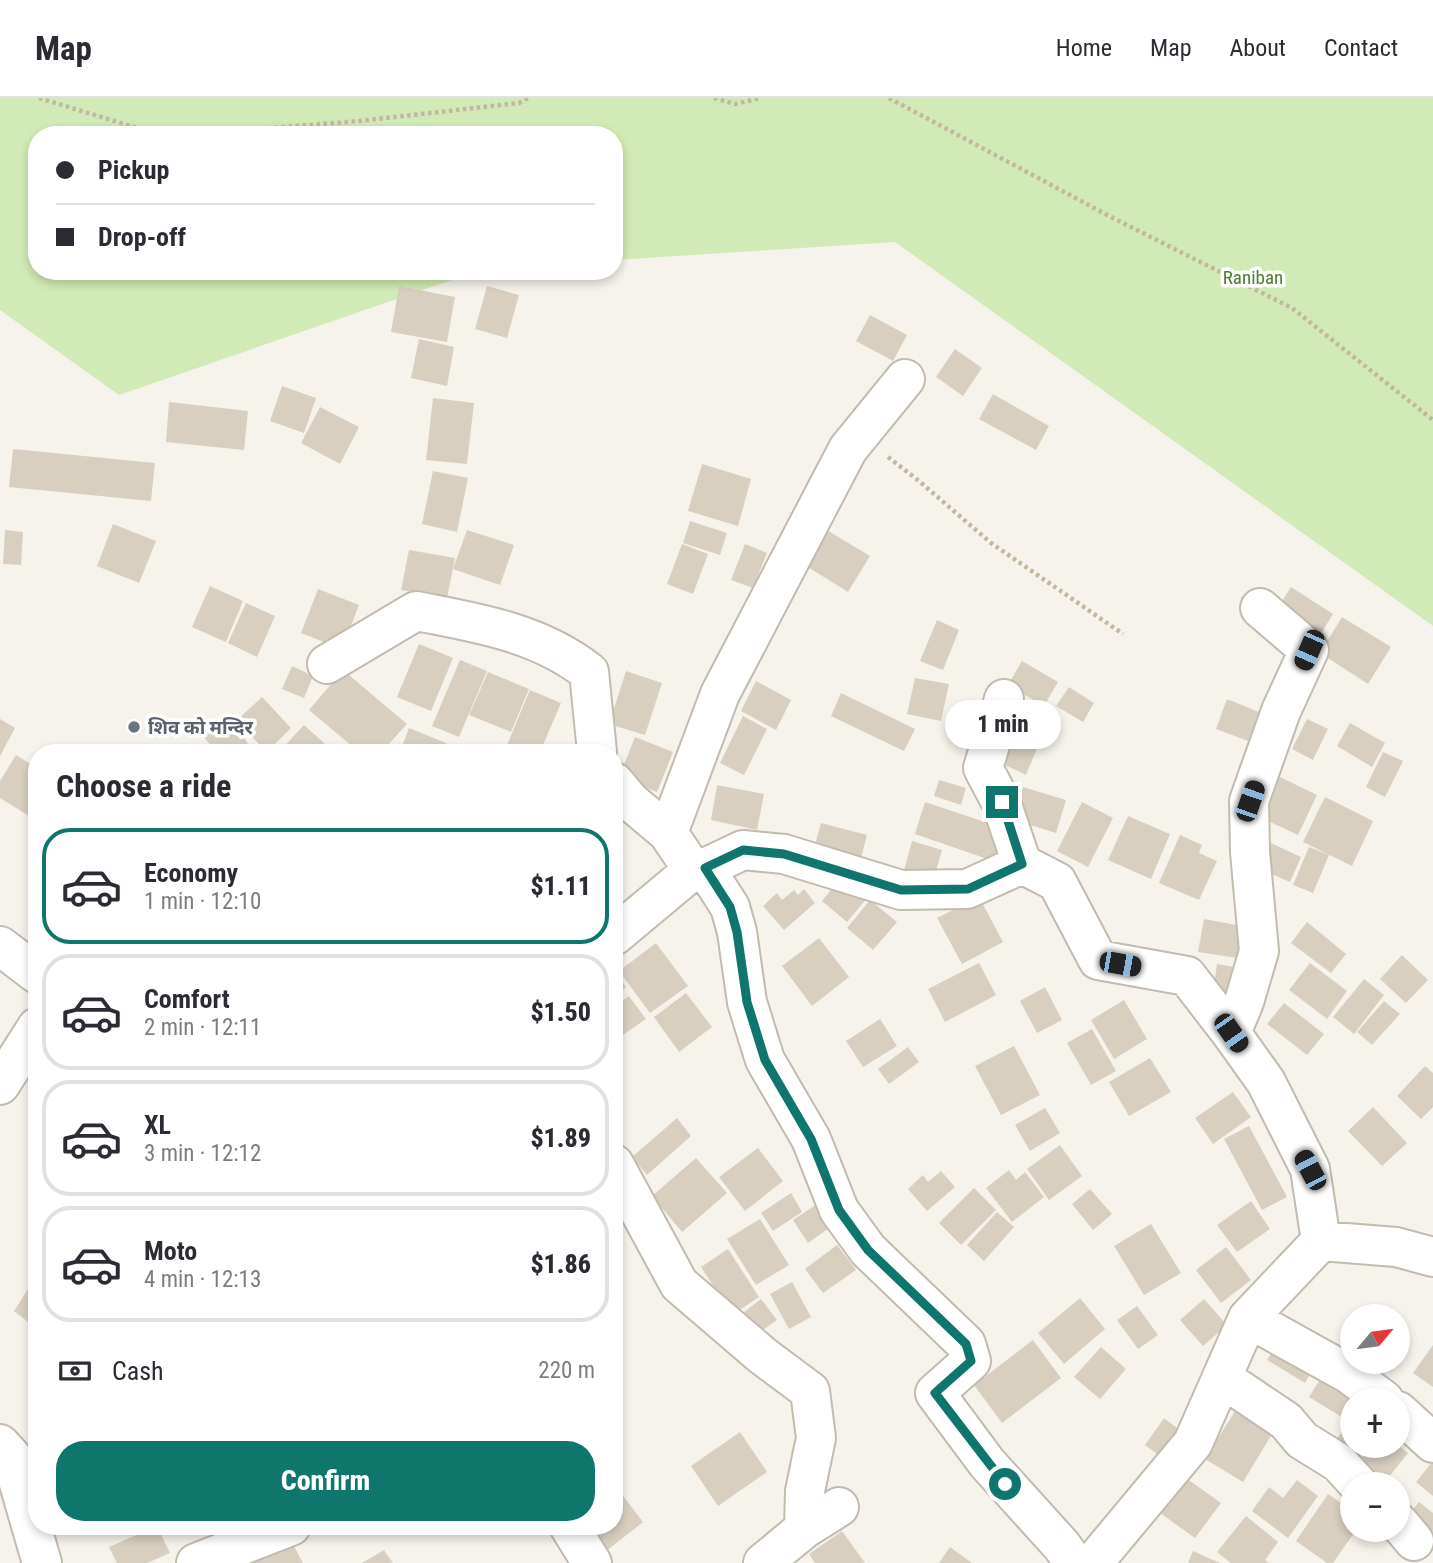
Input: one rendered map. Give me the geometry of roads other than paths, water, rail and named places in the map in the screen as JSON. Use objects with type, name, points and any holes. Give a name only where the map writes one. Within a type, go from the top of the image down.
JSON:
[{"type":"street","points":[[668,833],[720,694],[848,449],[905,379]]},
{"type":"street","points":[[1231,1033],[1244,1002],[1259,951],[1250,852],[1250,801],[1282,711],[1309,650],[1260,608]]},
{"type":"street","points":[[327,664],[416,611],[498,627],[568,655],[589,672],[596,744]]},
{"type":"street","points":[[1003,699],[983,768],[1002,802],[1022,864],[1057,882],[1098,960],[1187,976],[1266,1082],[1310,1170],[1321,1241]]},
{"type":"street","points":[[623,792],[668,833],[730,907],[737,932],[747,1002],[765,1060],[811,1139],[839,1210],[868,1250],[966,1344],[971,1361],[935,1393],[987,1463],[1062,1546],[1074,1563]]},
{"type":"street","points":[[623,929],[699,869],[743,850],[784,854],[901,890],[968,889],[1022,864]]},
{"type":"street","points":[[0,946],[28,967]]},
{"type":"street","points":[[0,1085],[28,1041]]},
{"type":"street","points":[[623,1181],[679,1284],[763,1356],[810,1391],[817,1438],[805,1490],[804,1529]]},
{"type":"street","points":[[1321,1241],[1396,1247],[1433,1257]]},
{"type":"street","points":[[1093,1563],[1193,1443],[1248,1318],[1321,1241]]},
{"type":"street","points":[[1248,1318],[1349,1374],[1368,1388]]},
{"type":"street","points":[[1220,1383],[1234,1386],[1286,1421],[1302,1440],[1339,1463],[1347,1472]]},
{"type":"street","points":[[1410,1422],[1433,1443]]},
{"type":"street","points":[[12,1453],[28,1512]]},
{"type":"street","points":[[763,1563],[804,1529],[839,1507]]},
{"type":"street","points":[[34,1535],[42,1563]]},
{"type":"street","points":[[196,1563],[268,1535]]},
{"type":"street","points":[[575,1535],[592,1563]]},
{"type":"place","name":"शिव को मन्दिर","points":[[134,727]]},
{"type":"park label","name":"Raniban","points":[[1253,277]]}]
